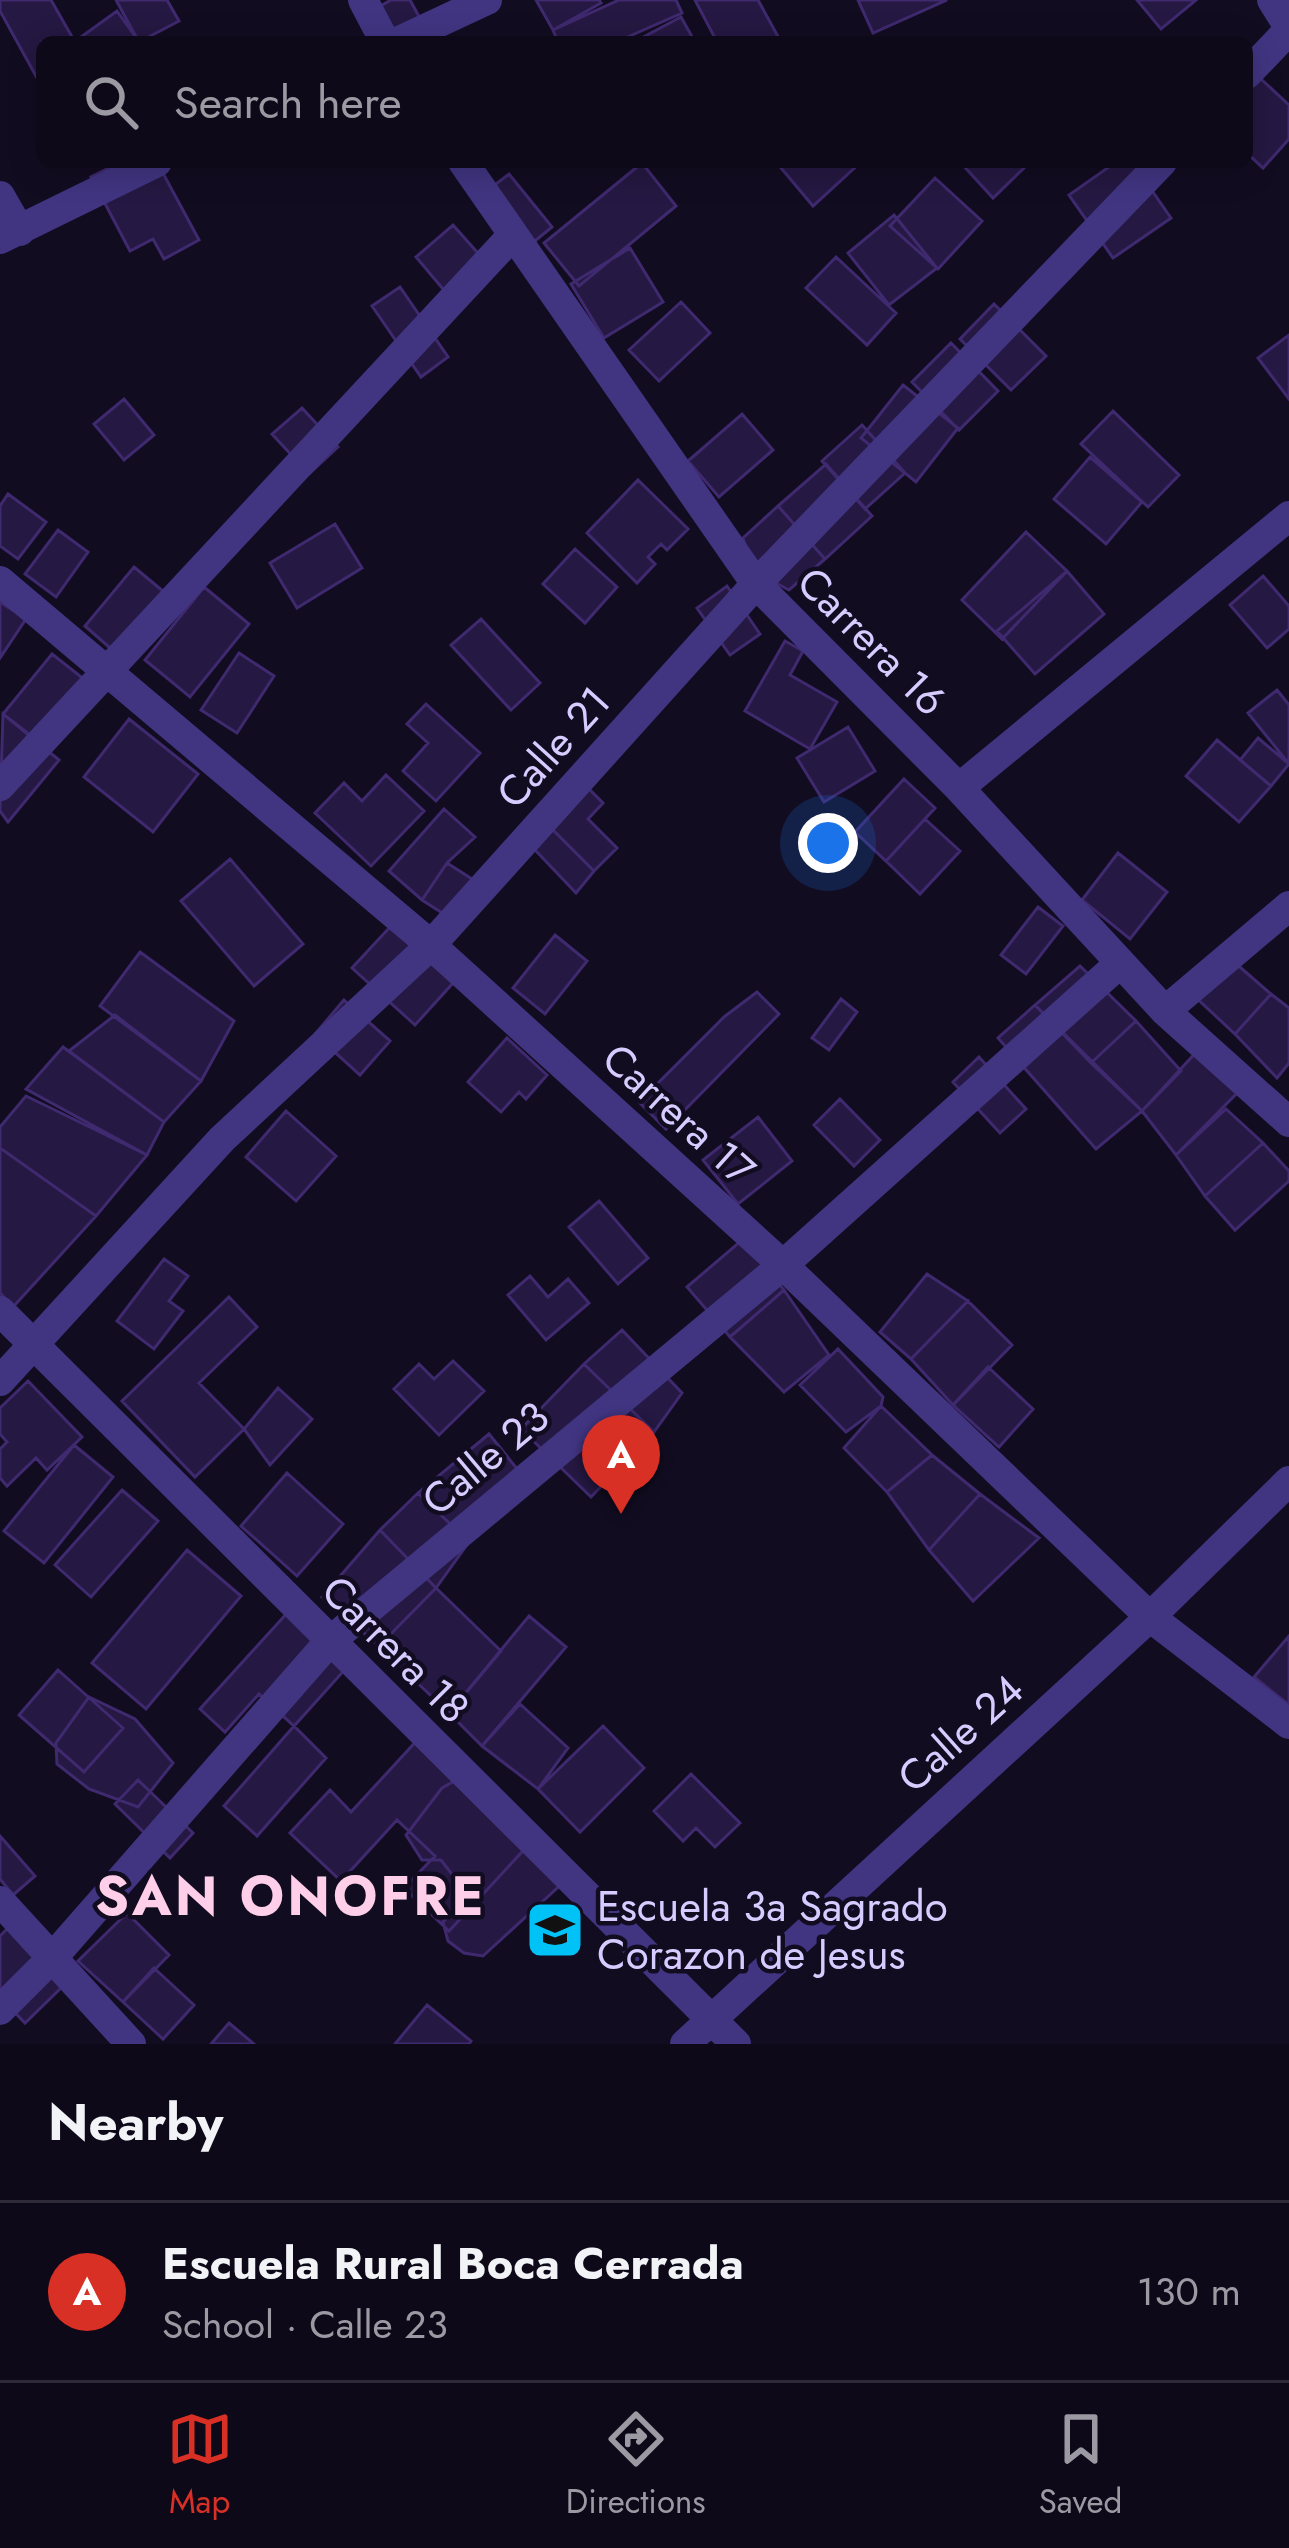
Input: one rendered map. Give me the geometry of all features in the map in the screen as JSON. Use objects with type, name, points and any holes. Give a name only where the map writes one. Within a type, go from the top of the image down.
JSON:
[{"type":"street","points":[[363,0],[383,36]]},
{"type":"street","points":[[410,36],[487,0]]},
{"type":"street","points":[[1253,67],[1289,28],[1272,0]]},
{"type":"street","points":[[0,196],[10,235],[145,168]]},
{"type":"street","name":"Carrera 16","points":[[467,168],[756,584],[959,788],[1165,1011],[1289,1122]]},
{"type":"street","name":"Calle 21","points":[[0,1381],[222,1139],[430,945],[756,584],[1156,168]]},
{"type":"street","points":[[0,787],[511,237]]},
{"type":"street","points":[[959,788],[1289,517]]},
{"type":"street","name":"Carrera 17","points":[[0,581],[430,945],[783,1265],[1150,1617],[1289,1724]]},
{"type":"street","points":[[1165,1011],[1289,906]]},
{"type":"street","name":"Calle 23","points":[[0,2010],[54,1956],[329,1642],[783,1265],[1119,964]]},
{"type":"street","name":"Carrera 18","points":[[0,1311],[736,2044]]},
{"type":"street","name":"Calle 24","points":[[685,2044],[1150,1617],[1289,1481]]},
{"type":"street","points":[[0,1900],[131,2044]]},
{"type":"building","points":[[0,0],[51,0],[72,36],[36,36],[36,76],[0,11]]},
{"type":"building","points":[[116,0],[167,0],[179,21],[150,36],[136,36]]},
{"type":"building","points":[[391,0],[410,0],[430,36],[393,36],[377,8]]},
{"type":"building","points":[[536,0],[599,0],[601,3],[553,30]]},
{"type":"building","points":[[619,0],[676,0],[682,13],[630,36],[556,36],[553,30]]},
{"type":"building","points":[[695,0],[758,0],[778,36],[714,36]]},
{"type":"building","points":[[858,0],[947,0],[873,33]]},
{"type":"building","points":[[1137,0],[1196,0],[1161,29]]},
{"type":"building","points":[[117,11],[135,36],[82,36]]},
{"type":"building","points":[[681,17],[692,36],[645,36]]},
{"type":"building","points":[[1253,72],[1289,105],[1289,139],[1263,168],[1253,159]]},
{"type":"building","points":[[109,168],[160,168],[199,240],[164,259],[153,239],[130,251],[91,177]]},
{"type":"building","points":[[636,168],[646,168],[676,206],[579,286],[544,243]]},
{"type":"building","points":[[781,168],[854,168],[813,206]]},
{"type":"building","points":[[966,168],[1024,168],[993,198]]},
{"type":"building","points":[[1107,168],[1136,168],[1171,218],[1113,258],[1069,195]]},
{"type":"building","points":[[509,174],[552,227],[530,245],[488,190]]},
{"type":"building","points":[[935,178],[982,221],[938,269],[890,226]]},
{"type":"building","points":[[894,215],[937,268],[889,305],[848,253]]},
{"type":"building","points":[[453,225],[492,269],[454,302],[416,257]]},
{"type":"building","points":[[630,248],[663,302],[604,338],[571,284]]},
{"type":"building","points":[[836,257],[896,313],[867,345],[806,288]]},
{"type":"building","points":[[400,287],[448,357],[421,377],[372,306]]},
{"type":"building","points":[[681,302],[710,333],[659,381],[629,350]]},
{"type":"building","points":[[994,304],[1046,356],[1011,390],[960,339]]},
{"type":"building","points":[[1289,335],[1289,399],[1258,358]]},
{"type":"building","points":[[951,343],[998,391],[959,430],[912,382]]},
{"type":"building","points":[[903,385],[958,428],[916,482],[861,438]]},
{"type":"building","points":[[124,399],[154,435],[124,460],[94,424]]},
{"type":"building","points":[[302,408],[338,447],[309,474],[272,434]]},
{"type":"building","points":[[1113,411],[1179,475],[1148,507],[1081,444]]},
{"type":"building","points":[[742,414],[773,450],[719,497],[688,461]]},
{"type":"building","points":[[862,425],[905,473],[865,509],[822,461]]},
{"type":"building","points":[[1090,457],[1142,502],[1106,544],[1054,499]]},
{"type":"building","points":[[826,464],[872,516],[825,559],[778,506]]},
{"type":"building","points":[[638,480],[688,529],[667,550],[661,544],[648,557],[655,564],[637,583],[587,533]]},
{"type":"building","points":[[8,494],[46,522],[18,559],[0,546],[0,506]]},
{"type":"building","points":[[778,506],[825,559],[789,590],[752,570],[743,538]]},
{"type":"building","points":[[335,524],[362,568],[297,608],[270,563]]},
{"type":"building","points":[[58,530],[88,552],[56,597],[25,574]]},
{"type":"building","points":[[1026,532],[1067,571],[1002,639],[962,600]]},
{"type":"building","points":[[575,549],[617,587],[585,623],[543,584]]},
{"type":"building","points":[[134,567],[176,602],[126,662],[85,626]]},
{"type":"building","points":[[1067,571],[1104,614],[1035,674],[997,631]]},
{"type":"building","points":[[1263,576],[1289,606],[1289,629],[1267,648],[1230,605]]},
{"type":"building","points":[[727,586],[760,634],[730,655],[697,608]]},
{"type":"building","points":[[204,587],[249,624],[190,697],[145,660]]},
{"type":"building","points":[[0,602],[26,619],[0,658]]},
{"type":"building","points":[[481,619],[540,683],[511,710],[451,645]]},
{"type":"building","points":[[785,641],[803,651],[790,675],[837,702],[810,749],[745,711]]},
{"type":"building","points":[[239,653],[274,676],[237,733],[201,710]]},
{"type":"building","points":[[52,654],[85,680],[38,741],[3,714]]},
{"type":"building","points":[[1277,690],[1289,705],[1289,764],[1248,713]]},
{"type":"building","points":[[426,704],[480,753],[436,801],[403,771],[428,743],[407,724]]},
{"type":"building","points":[[3,714],[59,760],[8,822],[0,811]]},
{"type":"building","points":[[129,719],[198,774],[153,832],[84,777]]},
{"type":"building","points":[[848,727],[875,771],[824,802],[797,758]]},
{"type":"building","points":[[1258,738],[1289,764],[1271,786],[1240,760]]},
{"type":"building","points":[[1217,740],[1271,786],[1239,822],[1186,776]]},
{"type":"building","points":[[386,775],[424,811],[371,866],[315,813],[344,783],[362,801]]},
{"type":"building","points":[[904,779],[935,808],[886,861],[855,832]]},
{"type":"building","points":[[582,782],[603,803],[588,819],[617,848],[594,871],[553,830]]},
{"type":"building","points":[[444,809],[475,837],[447,863],[422,900],[389,871]]},
{"type":"building","points":[[925,819],[960,851],[920,894],[886,861]]},
{"type":"building","points":[[553,830],[594,871],[576,893],[519,833]]},
{"type":"building","points":[[1118,853],[1167,892],[1130,939],[1082,900]]},
{"type":"building","points":[[230,859],[303,944],[254,986],[181,901]]},
{"type":"building","points":[[447,863],[472,879],[447,916],[422,900]]},
{"type":"building","points":[[1038,907],[1063,926],[1026,974],[1001,955]]},
{"type":"building","points":[[390,927],[453,983],[415,1025],[352,968]]},
{"type":"building","points":[[555,935],[587,961],[545,1014],[513,988]]},
{"type":"building","points":[[140,952],[234,1021],[201,1081],[100,1006]]},
{"type":"building","points":[[1226,955],[1271,994],[1235,1034],[1192,994]]},
{"type":"building","points":[[1080,966],[1136,1021],[1091,1063],[1035,1005]]},
{"type":"building","points":[[757,992],[779,1014],[666,1129],[639,1102],[724,1017]]},
{"type":"building","points":[[1271,994],[1289,1008],[1289,1063],[1277,1078],[1235,1034]]},
{"type":"building","points":[[841,999],[857,1012],[829,1050],[812,1038]]},
{"type":"building","points":[[344,1000],[390,1041],[360,1075],[315,1034]]},
{"type":"building","points":[[1035,1005],[1142,1111],[1096,1149],[998,1038]]},
{"type":"building","points":[[115,1015],[201,1081],[164,1122],[69,1051]]},
{"type":"building","points":[[1136,1021],[1181,1071],[1142,1111],[1091,1063]]},
{"type":"building","points":[[507,1038],[547,1075],[526,1099],[519,1092],[501,1112],[468,1082]]},
{"type":"building","points":[[63,1047],[164,1122],[147,1155],[26,1089]]},
{"type":"building","points":[[1201,1047],[1243,1087],[1176,1155],[1142,1111]]},
{"type":"building","points":[[979,1057],[1026,1109],[1000,1133],[953,1082]]},
{"type":"building","points":[[26,1096],[147,1155],[96,1216],[0,1148],[0,1127]]},
{"type":"building","points":[[840,1099],[880,1140],[854,1166],[814,1125]]},
{"type":"building","points":[[1226,1109],[1263,1143],[1205,1196],[1176,1155]]},
{"type":"building","points":[[286,1111],[336,1156],[296,1201],[246,1157]]},
{"type":"building","points":[[758,1117],[792,1161],[738,1204],[703,1160]]},
{"type":"building","points":[[1263,1143],[1289,1171],[1289,1181],[1235,1230],[1205,1196]]},
{"type":"building","points":[[0,1148],[96,1216],[13,1307],[0,1293]]},
{"type":"building","points":[[599,1201],[648,1258],[618,1284],[569,1227]]},
{"type":"building","points":[[742,1240],[784,1290],[730,1337],[687,1287]]},
{"type":"building","points":[[164,1259],[188,1276],[169,1301],[183,1311],[154,1349],[117,1321]]},
{"type":"building","points":[[927,1274],[968,1301],[911,1359],[880,1332]]},
{"type":"building","points":[[530,1276],[548,1297],[568,1279],[589,1303],[546,1340],[508,1295]]},
{"type":"building","points":[[784,1290],[829,1355],[784,1392],[730,1337]]},
{"type":"building","points":[[229,1297],[257,1327],[199,1383],[244,1429],[195,1477],[122,1401]]},
{"type":"building","points":[[968,1301],[1012,1345],[953,1405],[911,1359]]},
{"type":"building","points":[[622,1330],[682,1393],[654,1432],[584,1364]]},
{"type":"building","points":[[838,1349],[883,1397],[881,1406],[846,1432],[800,1385]]},
{"type":"building","points":[[453,1361],[484,1391],[439,1435],[394,1389],[419,1364],[434,1379]]},
{"type":"building","points":[[584,1364],[654,1432],[591,1497],[521,1429]]},
{"type":"building","points":[[988,1367],[1033,1409],[999,1447],[953,1405]]},
{"type":"building","points":[[28,1381],[82,1437],[47,1470],[36,1458],[7,1486],[0,1478],[0,1449],[7,1442],[0,1434],[0,1408]]},
{"type":"building","points":[[278,1388],[312,1419],[270,1465],[244,1429]]},
{"type":"building","points":[[881,1406],[932,1455],[887,1492],[844,1448]]},
{"type":"building","points":[[489,1434],[531,1486],[469,1542],[418,1493]]},
{"type":"building","points":[[74,1445],[113,1477],[44,1563],[4,1531]]},
{"type":"building","points":[[932,1455],[980,1494],[929,1550],[887,1492]]},
{"type":"building","points":[[287,1473],[343,1524],[297,1576],[241,1526]]},
{"type":"building","points":[[122,1490],[158,1521],[91,1597],[55,1565]]},
{"type":"building","points":[[418,1493],[469,1542],[436,1588],[380,1530]]},
{"type":"building","points":[[980,1494],[1039,1538],[973,1601],[929,1550]]},
{"type":"building","points":[[380,1530],[436,1588],[379,1646],[322,1597]]},
{"type":"building","points":[[187,1550],[241,1596],[146,1709],[92,1663]]},
{"type":"building","points":[[436,1588],[501,1651],[449,1713],[379,1646]]},
{"type":"building","points":[[288,1612],[349,1665],[294,1726],[259,1694],[225,1732],[200,1709]]},
{"type":"building","points":[[529,1616],[566,1647],[482,1746],[449,1713]]},
{"type":"building","points":[[1289,1636],[1289,1705],[1254,1677]]},
{"type":"building","points":[[58,1670],[123,1728],[84,1772],[19,1715]]},
{"type":"building","points":[[89,1697],[135,1719],[173,1763],[138,1807],[89,1789],[57,1764],[56,1743]]},
{"type":"building","points":[[520,1704],[568,1748],[538,1789],[482,1746]]},
{"type":"building","points":[[294,1726],[326,1758],[257,1836],[224,1806]]},
{"type":"building","points":[[603,1726],[644,1768],[580,1832],[538,1789]]},
{"type":"building","points":[[422,1735],[532,1841],[449,1931],[404,1888],[435,1856],[397,1820],[341,1881],[290,1833],[330,1790],[351,1812]]},
{"type":"building","points":[[691,1774],[740,1823],[715,1847],[696,1828],[683,1841],[654,1811]]},
{"type":"building","points":[[465,1775],[566,1880],[483,1956],[464,1953],[448,1941],[443,1922],[468,1895],[441,1860],[422,1860],[406,1835],[442,1788]]},
{"type":"building","points":[[138,1780],[193,1833],[170,1858],[115,1804]]},
{"type":"building","points":[[0,1836],[35,1876],[13,1895],[0,1879]]},
{"type":"building","points":[[127,1913],[169,1955],[123,2002],[78,1961]]},
{"type":"building","points":[[8,1928],[63,1986],[25,2023],[0,1997],[0,1936]]},
{"type":"building","points":[[154,1968],[194,2005],[163,2039],[123,2002]]},
{"type":"building","points":[[427,2005],[471,2041],[469,2044],[395,2044]]},
{"type":"building","points":[[229,2023],[254,2044],[211,2044]]},
{"type":"place","name":"Escuela Rural Boca Cerrada","points":[[621,1514]]},
{"type":"place","name":"Escuela 3a Sagrado Corazon de Jesus","points":[[555,1930]]},
{"type":"district","name":"SAN ONOFRE","points":[[291,1896]]}]
